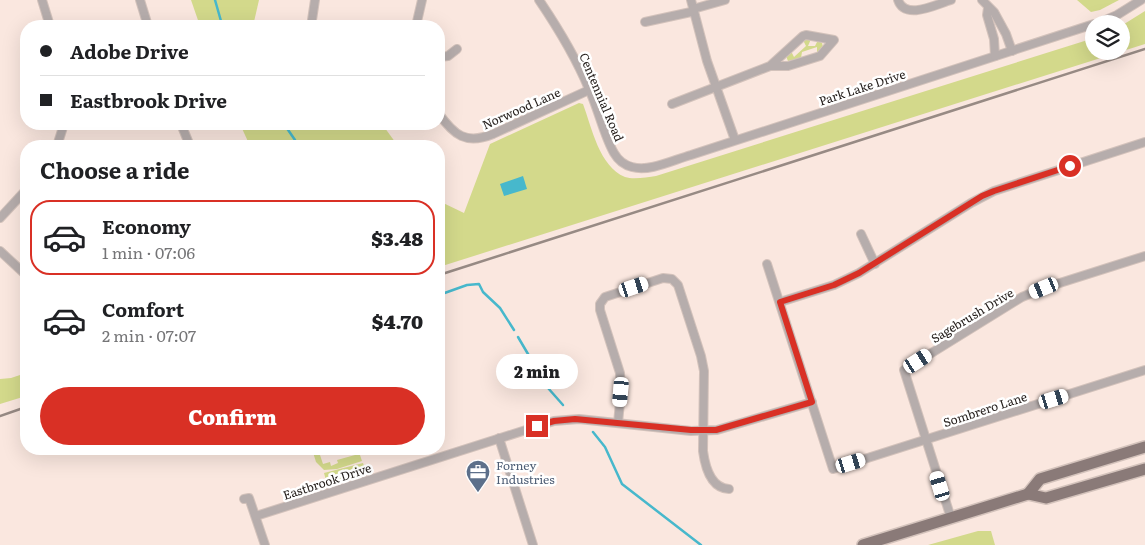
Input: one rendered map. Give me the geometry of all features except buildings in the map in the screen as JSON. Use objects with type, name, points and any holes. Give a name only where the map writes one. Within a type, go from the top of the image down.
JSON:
[{"type":"main road","points":[[1028,494],[1040,479],[1145,447]]},
{"type":"main road","points":[[863,545],[1028,494],[1046,498],[1145,469]]},
{"type":"street","points":[[42,0],[48,20]]},
{"type":"street","points":[[140,0],[146,20]]},
{"type":"street","points":[[312,20],[315,0]]},
{"type":"street","points":[[417,20],[422,0]]},
{"type":"street","name":"Centennial Road","points":[[539,0],[562,36],[590,90],[615,155],[626,165],[638,168]]},
{"type":"street","points":[[691,0],[707,62],[735,140]]},
{"type":"street","points":[[645,22],[691,12],[693,9],[724,0]]},
{"type":"street","points":[[898,0],[903,8],[913,11],[951,0]]},
{"type":"street","points":[[982,0],[994,12],[1012,51]]},
{"type":"street","name":"Park Lake Drive","points":[[1118,15],[1141,0]]},
{"type":"street","points":[[988,8],[987,16],[994,39],[996,56]]},
{"type":"street","name":"Park Lake Drive","points":[[638,168],[647,168],[1085,27]]},
{"type":"street","points":[[672,104],[770,66],[788,66],[820,56],[834,39],[803,36],[770,66]]},
{"type":"street","points":[[445,56],[457,49]]},
{"type":"street","name":"Norwood Lane","points":[[445,123],[458,136],[478,139],[590,90]]},
{"type":"street","points":[[780,302],[840,283],[875,264],[971,203],[994,191],[1145,142]]},
{"type":"street","points":[[0,218],[20,196]]},
{"type":"street","points":[[861,234],[867,251],[875,264]]},
{"type":"street","points":[[0,251],[20,269]]},
{"type":"street","name":"Sagebrush Drive","points":[[951,518],[904,370],[1022,297],[1044,288],[1145,256]]},
{"type":"street","points":[[767,264],[812,402]]},
{"type":"street","points":[[618,423],[621,392],[620,373],[600,310],[600,304],[605,297],[663,278],[672,279],[678,285],[704,371],[703,451],[708,470],[716,484],[729,489]]},
{"type":"street","name":"Sombrero Lane","points":[[812,402],[832,469],[1145,370]]},
{"type":"street","name":"Eastbrook Drive","points":[[256,516],[554,421],[566,419],[703,431],[728,427],[812,402]]},
{"type":"street","points":[[499,438],[533,545]]},
{"type":"street","points":[[244,499],[249,498],[265,545]]},
{"type":"green space","points":[[191,0],[259,0],[254,20],[198,20]]},
{"type":"green space","points":[[1077,0],[1119,0],[1100,10],[1091,12]]},
{"type":"green space","points":[[1145,11],[1145,44],[1130,49],[1130,20]]},
{"type":"green space","points":[[811,39],[808,46],[815,46],[818,40],[822,43],[823,47],[820,52],[817,53],[817,47],[802,52],[801,58],[788,61],[786,56],[791,51],[794,57],[806,46],[803,40]]},
{"type":"green space","points":[[1085,41],[1085,60],[1094,60],[445,265],[445,204],[464,213],[490,144],[579,103],[583,104],[593,135],[603,155],[616,172],[629,178],[656,176]]},
{"type":"green space","points":[[243,130],[386,130],[394,140],[247,140]]},
{"type":"green space","points":[[20,375],[20,398],[0,404],[0,379]]},
{"type":"green space","points":[[314,455],[320,455],[323,464],[330,462],[331,466],[338,463],[337,460],[355,455],[360,455],[362,461],[337,469],[324,470],[316,462]]},
{"type":"green space","points":[[363,463],[366,472],[327,484],[324,473]]},
{"type":"green space","points":[[978,531],[991,531],[995,545],[928,545]]},
{"type":"water","points":[[523,176],[527,189],[504,196],[500,184]]},
{"type":"waterway","points":[[215,0],[221,20]]},
{"type":"waterway","points":[[288,130],[295,140]]},
{"type":"waterway","points":[[445,293],[467,285],[479,284],[483,292],[500,308],[514,330]]},
{"type":"waterway","points":[[518,337],[548,388],[563,405]]},
{"type":"waterway","points":[[593,432],[605,447],[622,484],[701,545]]},
{"type":"railway","points":[[445,273],[1145,49]]},
{"type":"railway","points":[[0,416],[20,409]]},
{"type":"place","name":"Forney Industries","points":[[478,493]]},
{"type":"route","points":[[537,426],[554,421],[575,419],[703,431],[716,430],[812,402],[780,302],[834,285],[859,273],[982,196],[1070,166]]}]
